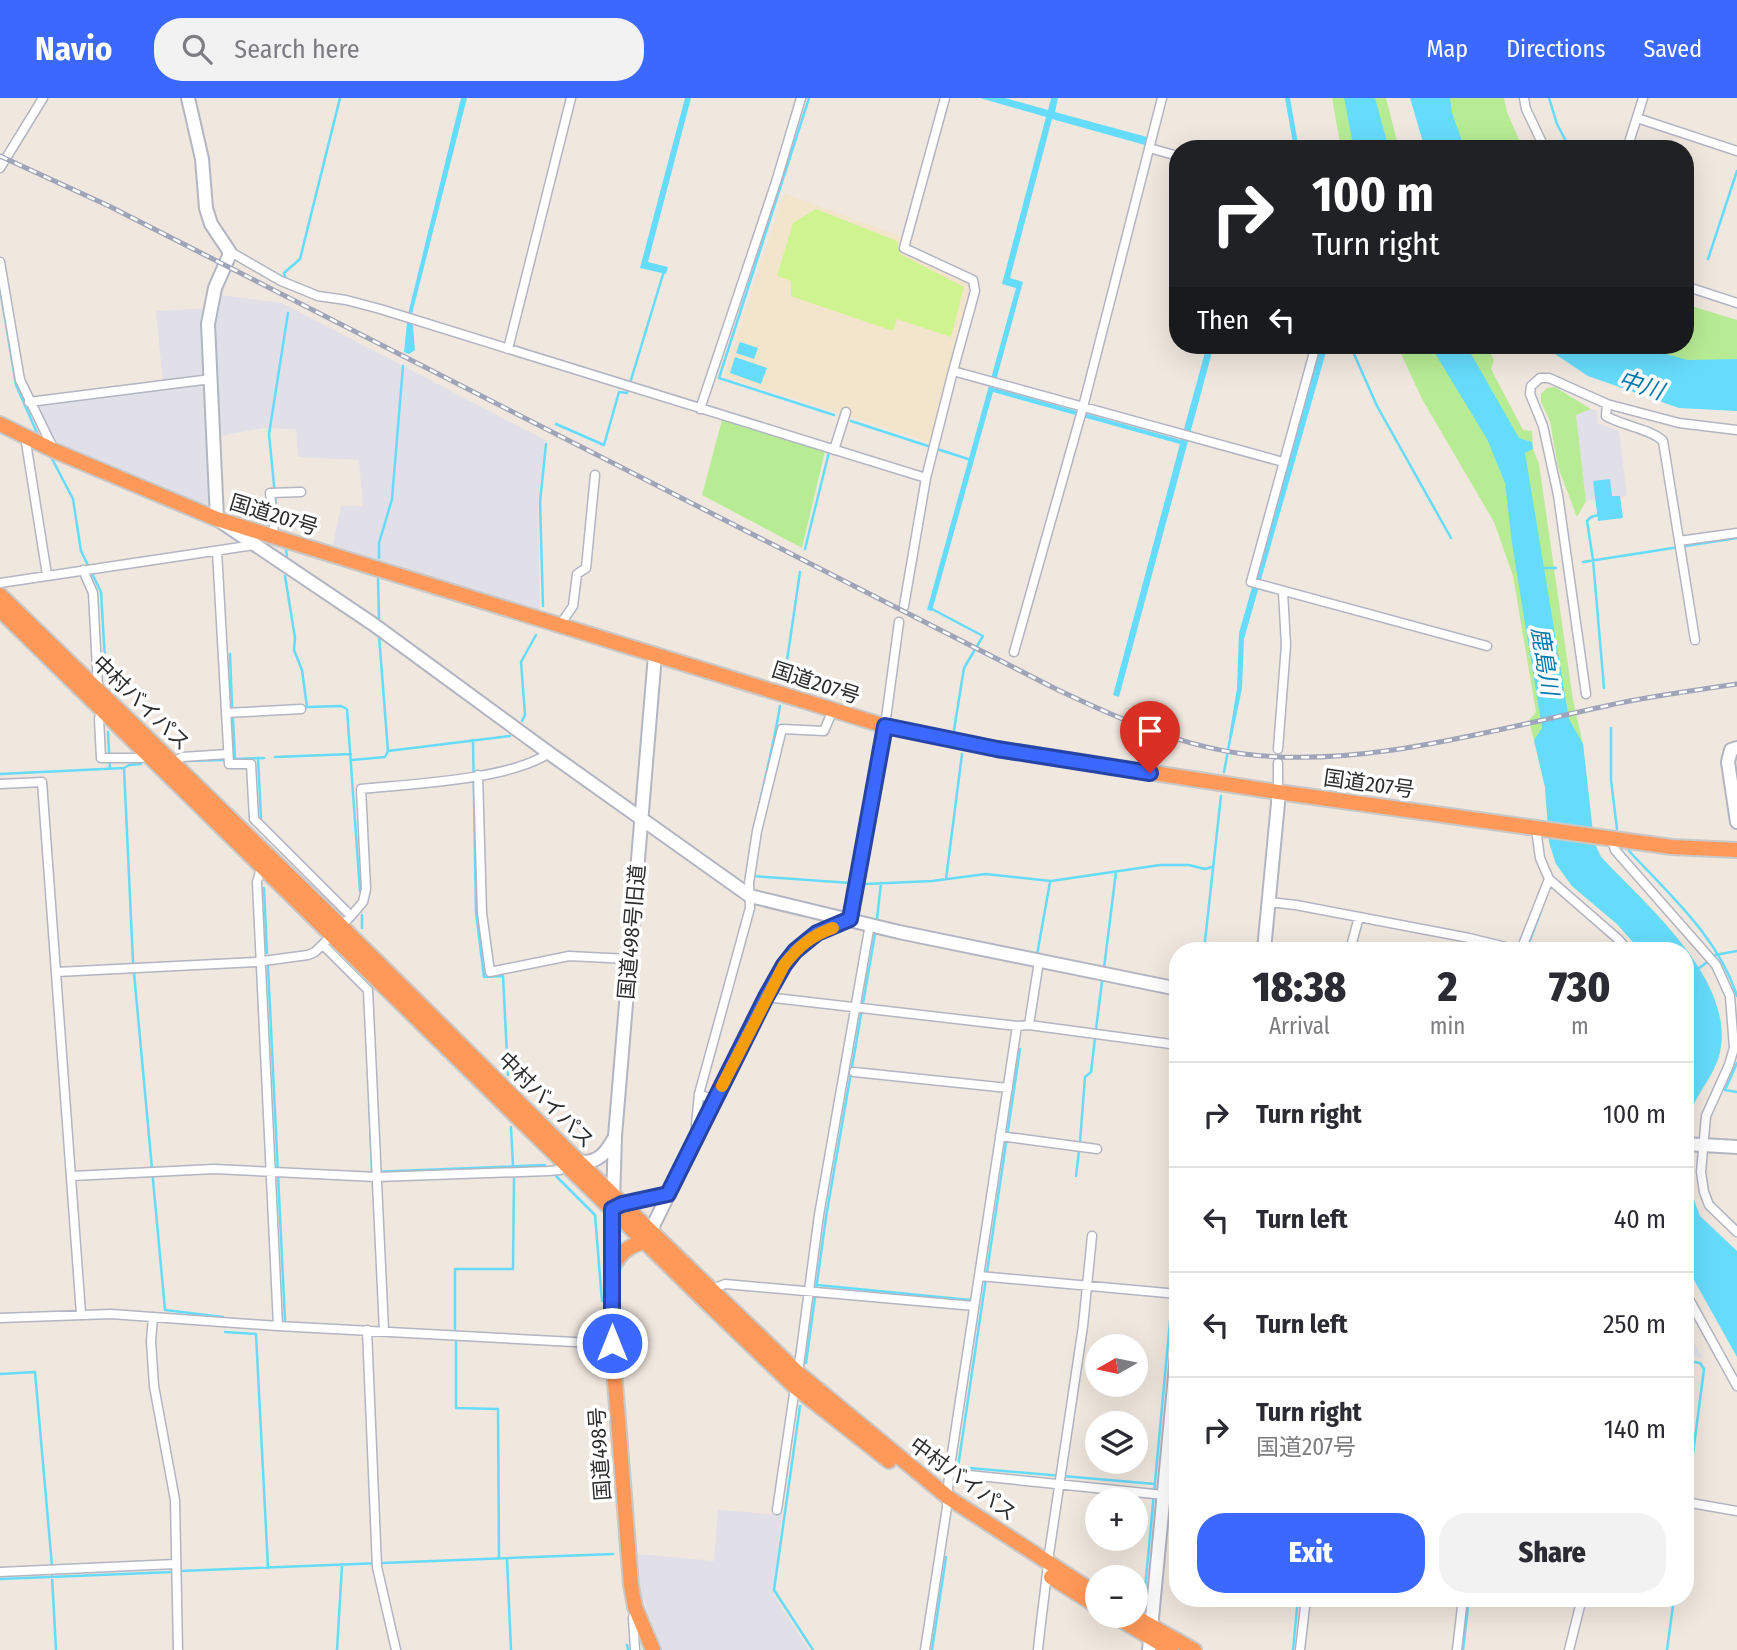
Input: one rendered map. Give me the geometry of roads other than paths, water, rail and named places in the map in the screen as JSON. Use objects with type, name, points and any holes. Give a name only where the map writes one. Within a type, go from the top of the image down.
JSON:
[{"type":"highway","name":"国道207号","points":[[0,424],[55,451],[217,519],[832,712],[885,726],[997,749],[1278,792],[1606,839],[1672,847],[1737,850]]},
{"type":"highway","name":"中村バイパス","points":[[0,595],[246,834],[265,861]]},
{"type":"highway","name":"中村バイパス","points":[[0,610],[148,754],[337,930],[572,1163],[797,1380],[948,1502],[1085,1597]]},
{"type":"highway","name":"国道498号","points":[[616,1203],[612,1268],[612,1343],[631,1585],[635,1607],[653,1650]]},
{"type":"highway","points":[[612,1268],[621,1253],[648,1236]]},
{"type":"highway","name":"中村バイパス","points":[[1048,1570],[1085,1588]]},
{"type":"highway","points":[[1134,1628],[1171,1650]]},
{"type":"highway","points":[[1150,1638],[1194,1650]]},
{"type":"street","points":[[0,168],[43,98]]},
{"type":"street","points":[[188,98],[200,148],[206,208],[211,224],[229,251],[281,281],[318,296],[346,300],[926,478]]},
{"type":"street","points":[[508,349],[572,98]]},
{"type":"street","points":[[700,409],[776,182],[801,98]]},
{"type":"street","points":[[904,606],[926,478],[975,290],[973,280],[904,248],[945,98]]},
{"type":"street","points":[[1014,653],[1083,407],[1161,98]]},
{"type":"street","points":[[1524,98],[1526,109],[1541,140]]},
{"type":"street","points":[[1630,140],[1643,98]]},
{"type":"street","points":[[1637,118],[1737,151]]},
{"type":"street","points":[[1149,148],[1169,154]]},
{"type":"street","points":[[229,251],[210,308],[208,324],[217,519],[373,624],[750,896],[1169,987]]},
{"type":"street","points":[[0,262],[20,380],[55,451]]},
{"type":"street","points":[[1694,289],[1737,303]]},
{"type":"street","points":[[1313,354],[1251,582],[1487,646]]},
{"type":"street","points":[[953,371],[1283,462]]},
{"type":"street","points":[[1586,694],[1558,495],[1544,426],[1530,394],[1531,386],[1540,378],[1549,377],[1608,404],[1679,423],[1737,430]]},
{"type":"street","points":[[29,402],[211,379]]},
{"type":"street","points":[[1608,404],[1606,416],[1620,424],[1658,436],[1663,441],[1695,640]]},
{"type":"street","points":[[831,449],[846,412]]},
{"type":"street","points":[[25,436],[47,575]]},
{"type":"street","points":[[560,625],[573,606],[577,574],[586,568],[595,475]]},
{"type":"street","points":[[272,536],[274,526],[270,493],[301,492]]},
{"type":"street","points":[[1679,541],[1737,533]]},
{"type":"street","points":[[0,583],[254,545]]},
{"type":"street","points":[[217,551],[229,764],[251,764],[254,819],[337,930],[368,990],[384,1331]]},
{"type":"street","points":[[87,569],[93,593],[98,690]]},
{"type":"street","points":[[1278,749],[1286,646],[1283,592]]},
{"type":"street","points":[[850,919],[885,726],[899,622]]},
{"type":"street","name":"国道498号旧道","points":[[616,1203],[615,1136],[655,655]]},
{"type":"street","points":[[101,708],[101,758],[142,758],[148,754]]},
{"type":"street","points":[[226,713],[301,709]]},
{"type":"street","points":[[695,1139],[699,1094],[750,908],[750,876],[757,831],[782,729],[824,731],[832,712]]},
{"type":"street","points":[[1737,748],[1731,750],[1728,762],[1737,822]]},
{"type":"street","points":[[57,972],[308,955],[337,930],[363,902],[366,889],[361,789],[468,777],[530,762],[548,752]]},
{"type":"street","points":[[172,763],[181,757],[228,754]]},
{"type":"street","points":[[1265,942],[1279,803],[1278,763]]},
{"type":"street","points":[[478,775],[482,913],[490,972],[569,956],[629,959]]},
{"type":"street","points":[[0,784],[42,782],[81,1314]]},
{"type":"street","points":[[246,834],[257,822]]},
{"type":"street","points":[[1536,829],[1540,858],[1549,879],[1621,942]]},
{"type":"street","points":[[1606,839],[1716,965],[1730,996],[1734,1048],[1694,1146],[1709,1205],[1737,1232]]},
{"type":"street","points":[[265,861],[257,882],[276,1173],[278,1326]]},
{"type":"street","points":[[1522,942],[1549,879]]},
{"type":"street","points":[[1269,902],[1486,942]]},
{"type":"street","points":[[817,933],[818,912]]},
{"type":"street","points":[[1352,942],[1359,917]]},
{"type":"street","points":[[648,1236],[766,997],[795,951],[817,933],[850,919]]},
{"type":"street","points":[[777,1510],[819,1215],[860,1008],[870,924]]},
{"type":"street","points":[[1029,1025],[1039,961]]},
{"type":"street","points":[[766,997],[1017,1026],[1029,1025],[1169,1044]]},
{"type":"street","points":[[925,1650],[1017,1026]]},
{"type":"street","points":[[854,1072],[1008,1088]]},
{"type":"street","points":[[699,1094],[714,1100]]},
{"type":"street","points":[[72,1176],[214,1169],[276,1173],[548,1171],[560,1170],[572,1163],[596,1160],[604,1155],[615,1136]]},
{"type":"street","points":[[1000,1136],[1097,1149]]},
{"type":"street","points":[[1694,1146],[1737,1147]]},
{"type":"street","points":[[616,1203],[668,1194]]},
{"type":"street","points":[[1038,1650],[1092,1236]]},
{"type":"street","points":[[979,1276],[1169,1293]]},
{"type":"street","points":[[705,1293],[725,1284],[974,1306]]},
{"type":"street","points":[[1694,1308],[1737,1386]]},
{"type":"street","points":[[0,1318],[81,1314],[612,1343]]},
{"type":"street","points":[[153,1317],[152,1364],[175,1500],[178,1650]]},
{"type":"street","points":[[367,1330],[377,1564],[396,1650]]},
{"type":"street","points":[[1150,1638],[1157,1494],[1169,1409]]},
{"type":"street","points":[[949,1473],[1157,1494]]},
{"type":"street","points":[[1694,1503],[1737,1511]]},
{"type":"street","points":[[0,1572],[175,1564]]},
{"type":"street","points":[[635,1607],[635,1650]]},
{"type":"street","points":[[1300,1650],[1305,1607]]},
{"type":"street","points":[[1457,1650],[1461,1607]]},
{"type":"street","points":[[1569,1650],[1580,1607]]},
{"type":"water","points":[[461,98],[467,98],[412,314],[415,350],[409,354],[404,352],[408,314]]},
{"type":"water","points":[[685,98],[691,98],[648,262],[668,267],[666,274],[640,268]]},
{"type":"water","points":[[980,98],[1005,98],[1048,110],[1051,98],[1058,98],[1055,112],[1147,137],[1145,145],[1052,119],[1010,278],[1023,282],[994,388],[1181,440],[1205,354],[1212,354],[1119,697],[1113,695],[1180,444],[993,392],[932,611],[927,610],[1016,288],[1002,284],[1046,117]]},
{"type":"water","points":[[1285,98],[1290,98],[1297,140],[1292,140]]},
{"type":"water","points":[[1344,98],[1375,98],[1387,140],[1352,140]]},
{"type":"water","points":[[1410,98],[1450,98],[1452,113],[1462,140],[1422,140]]},
{"type":"water","points":[[740,342],[758,348],[754,359],[736,353]]},
{"type":"water","points":[[1318,354],[1325,354],[1244,639],[1242,688],[1232,737],[1229,737],[1237,688],[1239,633]]},
{"type":"water","name":"鹿島川","points":[[1435,354],[1471,354],[1519,438],[1532,442],[1533,449],[1525,453],[1569,719],[1583,744],[1594,842],[1601,857],[1680,942],[1633,942],[1617,924],[1572,886],[1556,864],[1549,842],[1545,787],[1534,740],[1542,728],[1505,483],[1487,439]]},
{"type":"water","name":"中川","points":[[1555,354],[1666,354],[1688,360],[1737,359],[1737,411],[1679,408],[1588,376]]},
{"type":"water","points":[[735,357],[767,368],[761,384],[730,373]]},
{"type":"water","points":[[1610,479],[1612,496],[1620,496],[1623,518],[1598,521],[1593,481]]},
{"type":"water","points":[[1694,961],[1714,997],[1721,1025],[1720,1052],[1715,1067],[1694,1105]]},
{"type":"water","points":[[1694,1200],[1700,1216],[1737,1251],[1737,1357],[1694,1280]]},
{"type":"waterway","points":[[285,277],[284,273],[300,259],[340,98]]},
{"type":"waterway","points":[[809,98],[719,378],[834,415]]},
{"type":"waterway","points":[[1549,98],[1565,140]]},
{"type":"waterway","points":[[1708,259],[1737,171]]},
{"type":"waterway","points":[[556,424],[604,445],[619,392],[627,393],[664,271]]},
{"type":"waterway","points":[[0,288],[16,385],[38,435]]},
{"type":"waterway","points":[[278,526],[269,434],[288,313]]},
{"type":"waterway","points":[[1354,354],[1377,406],[1451,538]]},
{"type":"waterway","points":[[379,558],[379,543],[392,499],[403,366]]},
{"type":"waterway","points":[[851,421],[971,460]]},
{"type":"waterway","points":[[543,606],[540,502],[546,444]]},
{"type":"waterway","points":[[805,549],[831,444]]},
{"type":"waterway","points":[[49,453],[73,499],[81,551],[101,592],[106,677]]},
{"type":"waterway","points":[[1598,515],[1587,521],[1604,688]]},
{"type":"waterway","points":[[1583,562],[1737,538]]},
{"type":"waterway","points":[[286,549],[287,557]]},
{"type":"waterway","points":[[1542,568],[1556,568]]},
{"type":"waterway","points":[[784,681],[800,572]]},
{"type":"waterway","points":[[285,576],[295,638],[294,650],[302,670],[307,707],[341,706],[347,709],[360,891]]},
{"type":"waterway","points":[[378,579],[379,618]]},
{"type":"waterway","points":[[932,609],[983,636],[964,668],[954,730]]},
{"type":"waterway","points":[[522,721],[525,715],[521,662],[536,635]]},
{"type":"waterway","points":[[352,760],[385,757],[388,751],[379,636]]},
{"type":"waterway","points":[[230,654],[232,706]]},
{"type":"waterway","points":[[747,872],[780,706]]},
{"type":"waterway","points":[[233,719],[235,759],[264,758]]},
{"type":"waterway","points":[[1611,728],[1611,780],[1617,829]]},
{"type":"waterway","points":[[108,732],[110,768]]},
{"type":"waterway","points":[[1224,772],[1231,734]]},
{"type":"waterway","points":[[388,751],[510,736]]},
{"type":"waterway","points":[[473,740],[476,912],[484,977],[503,976],[508,1075]]},
{"type":"waterway","points":[[275,757],[351,754]]},
{"type":"waterway","points":[[946,879],[962,754]]},
{"type":"waterway","points":[[258,758],[261,818]]},
{"type":"waterway","points":[[188,761],[223,760]]},
{"type":"waterway","points":[[124,768],[141,764]]},
{"type":"waterway","points":[[0,774],[124,768],[133,962],[165,1310],[223,1317]]},
{"type":"waterway","points":[[1205,942],[1221,796]]},
{"type":"waterway","points":[[1629,851],[1705,936],[1729,975],[1737,996]]},
{"type":"waterway","points":[[753,876],[865,884],[932,881],[986,874],[1051,881],[1160,865],[1189,865],[1205,869],[1212,867]]},
{"type":"waterway","points":[[1104,968],[1116,872]]},
{"type":"waterway","points":[[1037,955],[1050,882]]},
{"type":"waterway","points":[[877,919],[881,883]]},
{"type":"waterway","points":[[264,888],[267,953]]},
{"type":"waterway","points":[[1529,942],[1540,914]]},
{"type":"waterway","points":[[362,915],[362,928]]},
{"type":"waterway","points":[[806,1363],[826,1217],[875,934]]},
{"type":"waterway","points":[[1715,955],[1737,951]]},
{"type":"waterway","points":[[1698,969],[1706,963]]},
{"type":"waterway","points":[[268,966],[285,1320]]},
{"type":"waterway","points":[[1096,1029],[1102,982]]},
{"type":"waterway","points":[[1080,1142],[1085,1077],[1091,1072],[1095,1038]]},
{"type":"waterway","points":[[1020,1049],[958,1467],[1155,1484]]},
{"type":"waterway","points":[[1737,1063],[1725,1090],[1737,1092]]},
{"type":"waterway","points":[[368,1065],[372,1172],[545,1165]]},
{"type":"waterway","points":[[511,1127],[513,1166]]},
{"type":"waterway","points":[[1076,1176],[1079,1151]]},
{"type":"waterway","points":[[556,1176],[595,1215],[602,1301]]},
{"type":"waterway","points":[[455,1330],[455,1269],[513,1269],[514,1179]]},
{"type":"waterway","points":[[817,1285],[970,1300]]},
{"type":"waterway","points":[[225,1332],[256,1334],[268,1568]]},
{"type":"waterway","points":[[1147,1565],[1169,1332]]},
{"type":"waterway","points":[[456,1341],[456,1408],[498,1409],[499,1558]]},
{"type":"waterway","points":[[1694,1362],[1700,1363],[1704,1369],[1694,1445]]},
{"type":"waterway","points":[[0,1374],[35,1372],[52,1566]]},
{"type":"waterway","points":[[800,1406],[774,1590],[813,1650]]},
{"type":"waterway","points":[[179,1571],[613,1554]]},
{"type":"waterway","points":[[932,1650],[946,1557]]},
{"type":"waterway","points":[[507,1559],[511,1650]]},
{"type":"waterway","points":[[337,1650],[342,1566]]},
{"type":"waterway","points":[[0,1579],[173,1572]]},
{"type":"waterway","points":[[52,1576],[56,1650]]},
{"type":"waterway","points":[[1293,1650],[1297,1607]]},
{"type":"waterway","points":[[1463,1650],[1468,1607]]},
{"type":"waterway","points":[[1667,1650],[1673,1607]]},
{"type":"waterway","points":[[627,1645],[628,1650]]},
{"type":"railway","points":[[0,156],[109,206],[1054,688],[1171,737],[1244,754],[1288,757],[1380,752],[1472,736],[1622,702],[1737,684]]}]
